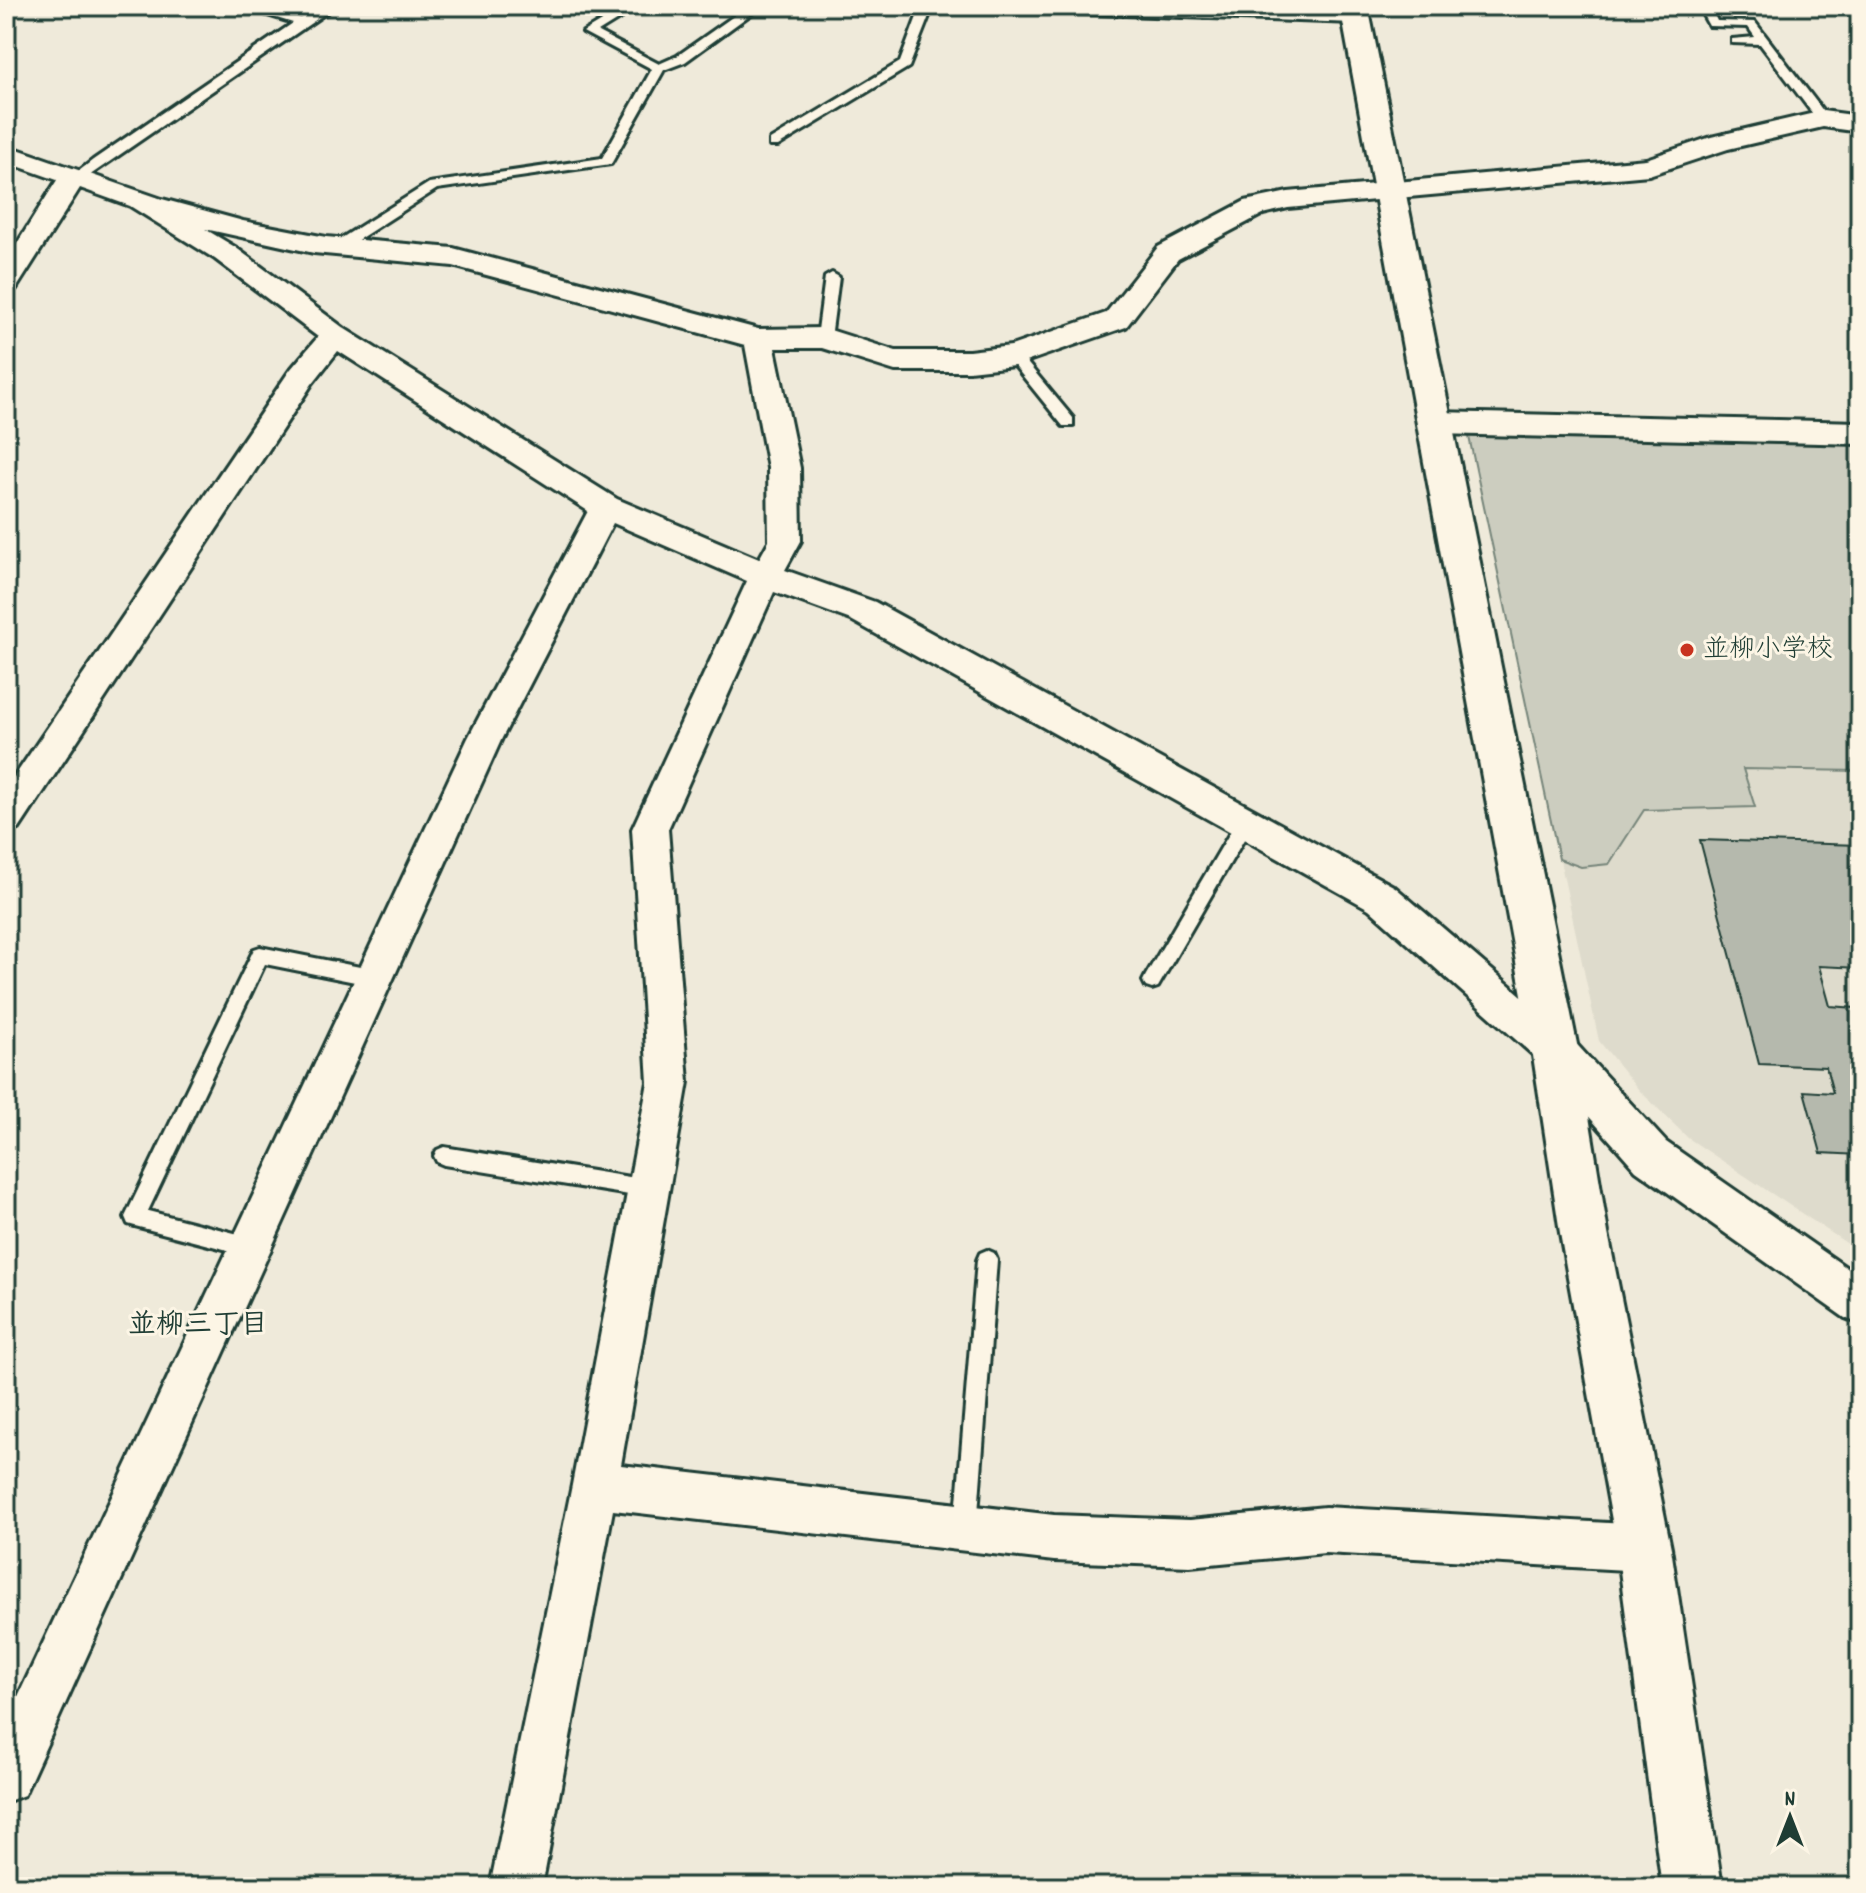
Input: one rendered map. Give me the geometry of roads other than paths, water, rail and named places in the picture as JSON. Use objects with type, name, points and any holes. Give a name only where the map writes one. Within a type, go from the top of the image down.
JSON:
[{"type":"street","points":[[1067,6],[1355,11],[1387,191],[1435,423],[1555,1049],[1584,1233],[1644,1548],[1692,1887]]},
{"type":"street","points":[[142,204],[243,230],[337,247],[450,256],[758,339],[824,338],[895,361],[969,361],[1014,356],[1116,320],[1168,253],[1255,207],[1288,200],[1649,167],[1720,143],[1823,119],[1860,124]]},
{"type":"street","points":[[6,153],[79,177],[142,204],[225,253],[335,336],[606,507],[766,576],[863,611],[982,674],[1244,824],[1382,898],[1555,1049],[1651,1156],[1860,1303]]},
{"type":"street","points":[[6,283],[67,185],[79,177]]},
{"type":"street","points":[[6,818],[301,377],[335,336]]},
{"type":"street","points":[[516,1887],[595,1485],[668,1082],[650,829],[785,541],[784,468],[758,339]]},
{"type":"street","points":[[1435,423],[1860,433]]},
{"type":"street","points":[[6,1777],[485,738],[606,507]]},
{"type":"street","points":[[595,1485],[1054,1538],[1190,1543],[1325,1530],[1644,1548]]},
{"type":"lane","points":[[244,6],[301,21]]},
{"type":"lane","points":[[79,177],[139,131],[232,72],[301,21],[330,6]]},
{"type":"lane","points":[[634,6],[589,32],[659,68]]},
{"type":"lane","points":[[337,247],[434,186],[607,161],[659,68],[681,59],[756,6]]},
{"type":"lane","points":[[774,143],[905,64],[927,6]]},
{"type":"lane","points":[[1704,6],[1713,24],[1751,24],[1823,119]]},
{"type":"lane","points":[[1736,41],[1764,40]]},
{"type":"lane","points":[[824,338],[832,277]]},
{"type":"lane","points":[[1014,356],[1068,422]]},
{"type":"lane","points":[[1152,981],[1244,824]]},
{"type":"lane","points":[[251,1246],[135,1217],[260,955],[375,978]]},
{"type":"lane","points":[[444,1156],[648,1189]]},
{"type":"lane","points":[[966,1527],[987,1260]]},
{"type":"place","name":"並柳小学校","points":[[1687,650]]},
{"type":"district","name":"並柳三丁目","points":[[198,1327]]}]
